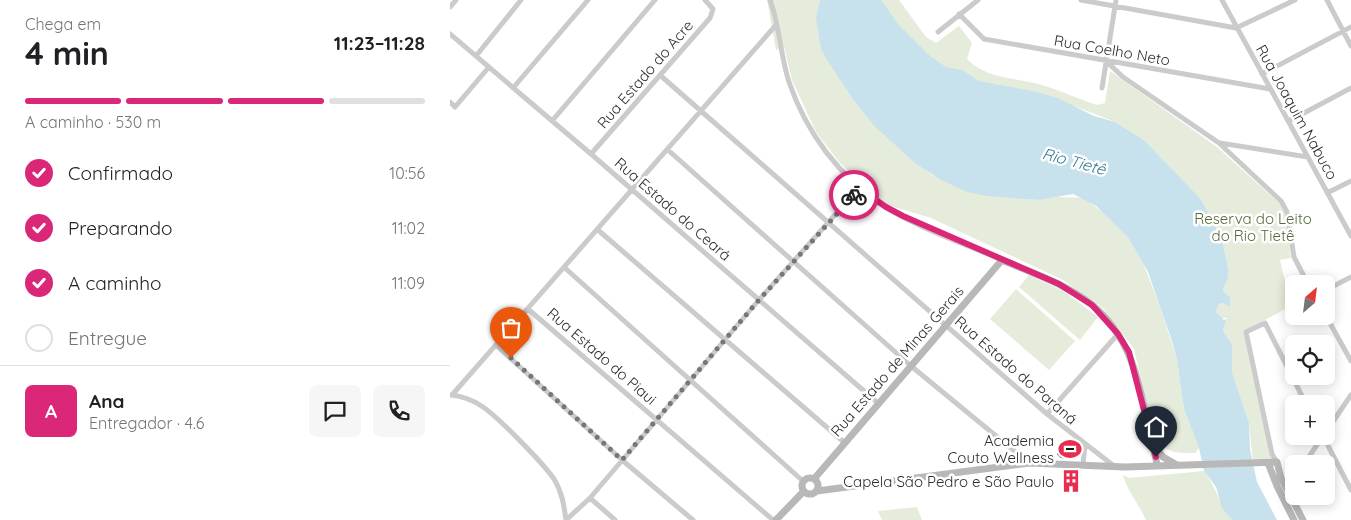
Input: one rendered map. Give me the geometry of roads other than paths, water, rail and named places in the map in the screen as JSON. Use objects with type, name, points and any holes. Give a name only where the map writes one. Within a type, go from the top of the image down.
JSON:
[{"type":"street","points":[[450,7],[456,0]]},
{"type":"street","points":[[476,56],[521,0]]},
{"type":"street","points":[[513,88],[588,0]]},
{"type":"street","points":[[552,121],[655,0]]},
{"type":"street","name":"Rua Estado do Acre","points":[[591,154],[710,18],[714,9],[705,0]]},
{"type":"street","points":[[770,0],[788,81],[804,118],[824,149],[859,188],[886,207],[1059,284],[1092,305],[1118,334],[1129,352],[1151,441],[1159,465]]},
{"type":"street","points":[[938,32],[978,0]]},
{"type":"street","points":[[1081,0],[1236,28],[1295,0]]},
{"type":"street","points":[[1102,88],[1116,0]]},
{"type":"street","name":"Rua Joaquim Nabuco","points":[[1222,0],[1351,236]]},
{"type":"street","points":[[1327,0],[1351,46]]},
{"type":"street","name":"Rua Coelho Neto","points":[[959,14],[984,39],[1106,62],[1270,89]]},
{"type":"street","points":[[451,395],[497,346],[776,25]]},
{"type":"street","points":[[1262,74],[1351,27]]},
{"type":"street","name":"Rua Estado do Ceará","points":[[450,34],[879,404]]},
{"type":"street","points":[[1106,62],[1123,77],[1219,142],[1285,206],[1294,257],[1303,275]]},
{"type":"street","points":[[450,102],[455,107],[489,68]]},
{"type":"street","name":"Rua Estado do Paraná","points":[[661,76],[1047,414],[1114,466]]},
{"type":"street","points":[[1289,121],[1351,88]]},
{"type":"street","points":[[1219,142],[1308,157]]},
{"type":"street","points":[[668,150],[911,366],[1029,462]]},
{"type":"street","points":[[1327,193],[1351,181]]},
{"type":"street","points":[[566,520],[590,498],[758,301],[859,188]]},
{"type":"street","points":[[598,230],[845,443]]},
{"type":"street","name":"Rua Estado de Minas Gerais","points":[[814,479],[1002,260]]},
{"type":"street","points":[[565,268],[804,482]]},
{"type":"street","points":[[1335,285],[1351,277]]},
{"type":"street","name":"Rua Estado do Piaui","points":[[528,309],[775,520]]},
{"type":"street","points":[[1285,486],[1277,462],[1272,454],[1246,332],[1265,324],[1301,395]]},
{"type":"street","points":[[1331,325],[1351,361]]},
{"type":"street","points":[[1047,414],[1118,334]]},
{"type":"street","points":[[497,346],[622,460],[693,520]]},
{"type":"street","points":[[451,395],[464,397],[484,408],[543,466],[554,480],[564,500],[566,520]]},
{"type":"street","points":[[1335,419],[1351,395]]},
{"type":"street","points":[[1151,441],[1163,456],[1177,465]]},
{"type":"street","points":[[1083,464],[1085,445]]},
{"type":"street","points":[[1328,445],[1351,490]]},
{"type":"street","points":[[1272,454],[1268,463],[1294,520]]},
{"type":"street","points":[[1159,465],[1163,456]]},
{"type":"street","points":[[804,491],[812,494],[817,491],[1029,462],[1114,466],[1277,462]]},
{"type":"street","points":[[775,520],[804,491],[804,482],[808,478],[814,479],[818,483],[817,491]]},
{"type":"street","points":[[590,498],[615,520]]},
{"type":"street","points":[[1295,505],[1303,520]]},
{"type":"water","name":"Rio Tietê","points":[[820,0],[881,0],[898,24],[930,56],[946,67],[962,70],[979,81],[1038,92],[1060,99],[1094,116],[1115,122],[1144,140],[1200,198],[1222,239],[1228,267],[1228,278],[1223,290],[1226,295],[1230,296],[1230,307],[1224,303],[1219,304],[1216,312],[1224,320],[1230,317],[1226,320],[1223,331],[1232,344],[1232,372],[1249,423],[1250,449],[1257,482],[1277,520],[1232,520],[1222,508],[1216,487],[1204,471],[1199,448],[1184,409],[1177,360],[1171,338],[1148,272],[1128,237],[1096,206],[1073,194],[1040,200],[987,196],[967,192],[941,180],[916,164],[874,126],[852,98],[827,60],[821,49],[816,18]]},
{"type":"place","name":"Academia Couto Wellness","points":[[1070,449]]},
{"type":"place","name":"Capela São Pedro e São Paulo","points":[[1071,481]]},
{"type":"park label","name":"Reserva do Leito do Rio Tietê","points":[[1253,226]]}]
